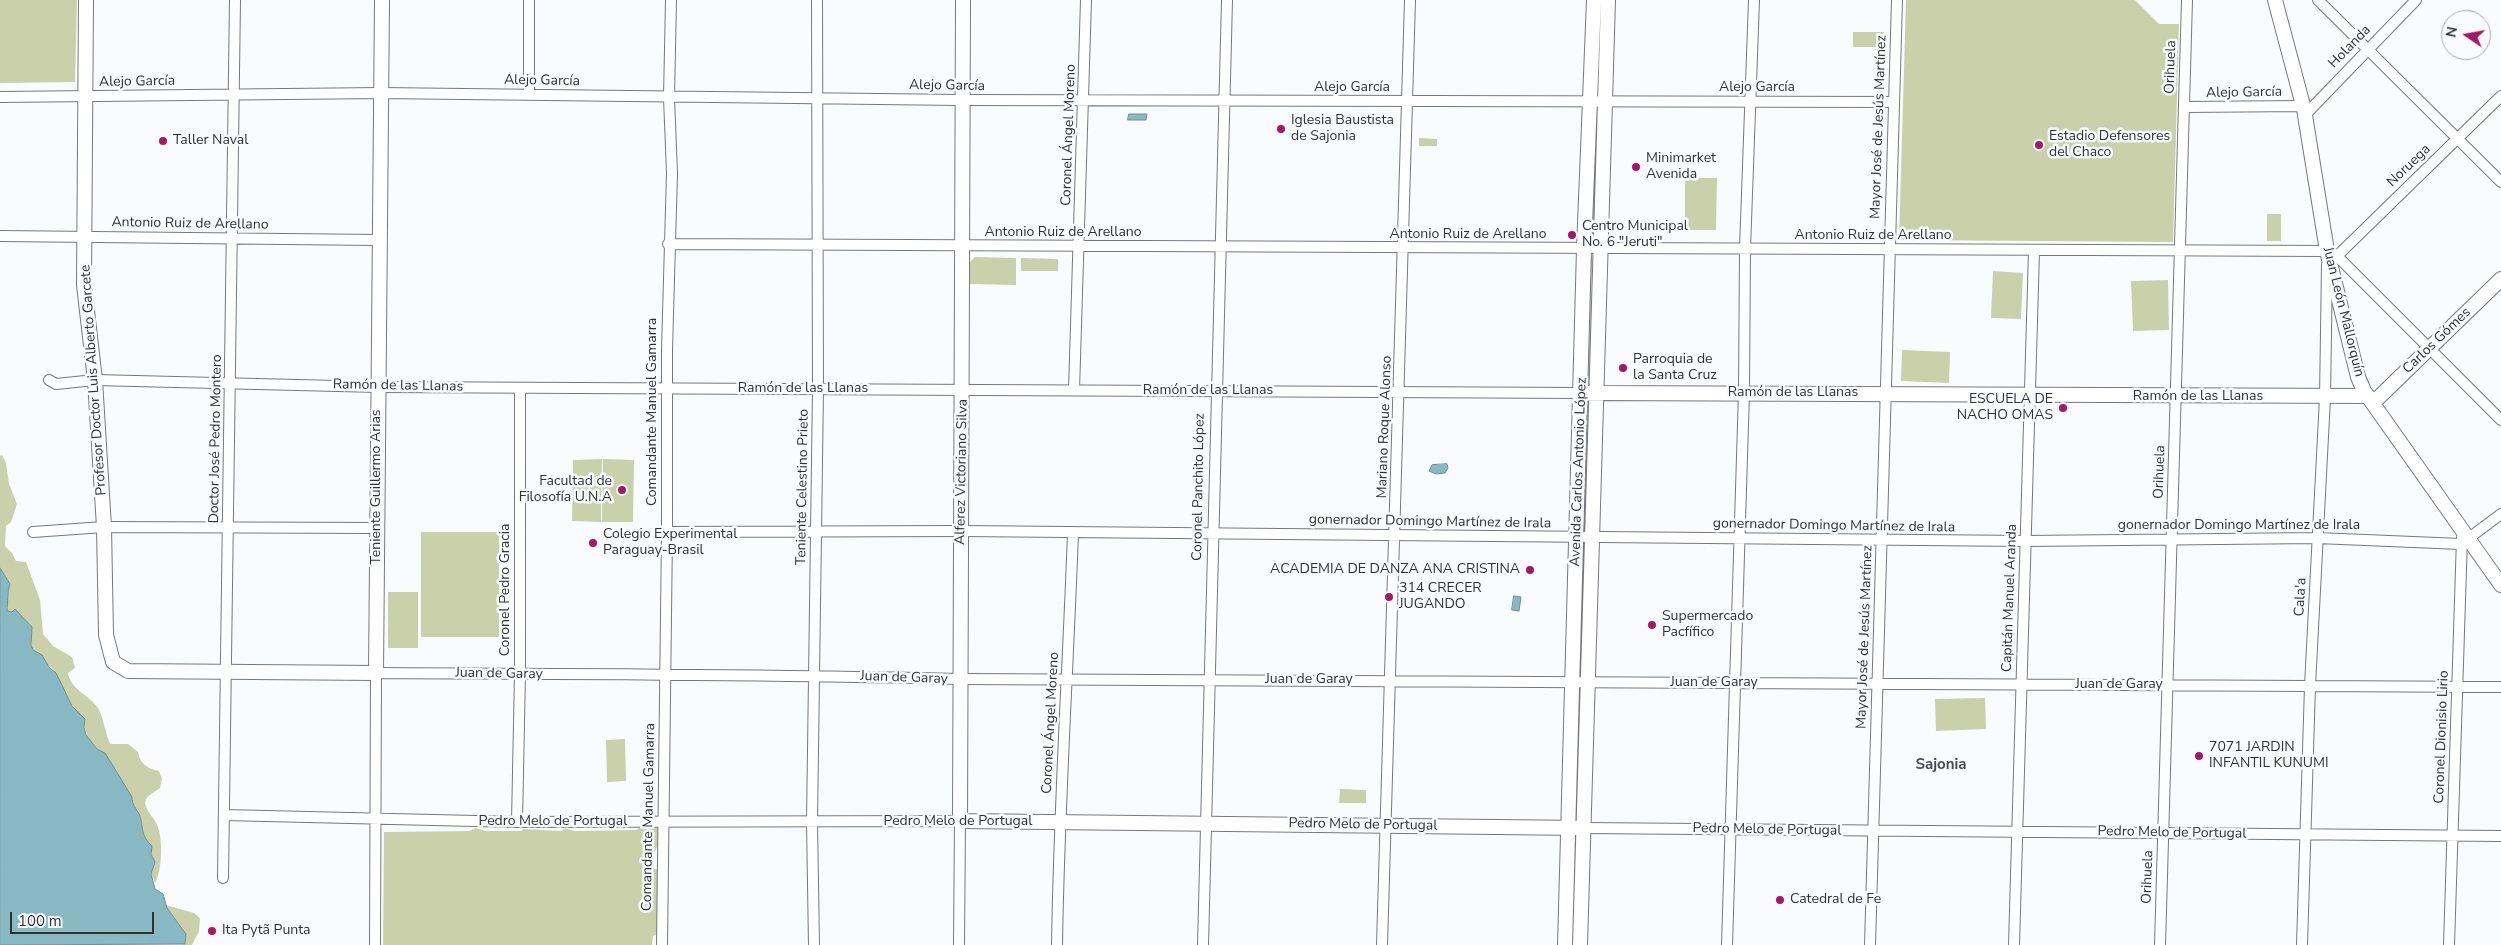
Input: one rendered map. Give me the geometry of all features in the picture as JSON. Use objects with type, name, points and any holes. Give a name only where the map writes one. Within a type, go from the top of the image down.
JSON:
[{"type":"street","name":"Profesor Doctor Luis Alberto Garcete","points":[[86,0],[87,96],[84,285],[95,380],[104,527],[106,635],[110,657],[118,666]]},
{"type":"street","name":"Doctor José Pedro Montero","points":[[223,878],[235,0]]},
{"type":"street","name":"Teniente Guillermo Arias","points":[[376,945],[375,820],[382,0]]},
{"type":"street","points":[[528,0],[529,94]]},
{"type":"street","name":"Comandante Manuel Gamarra","points":[[662,945],[667,532],[666,388],[668,244],[672,173],[669,98],[671,0]]},
{"type":"street","name":"Teniente Celestino Prieto","points":[[814,945],[812,822],[816,675],[818,389],[816,243],[819,99],[817,0]]},
{"type":"street","name":"Alferez Victoriano Silva","points":[[959,945],[963,390],[963,0]]},
{"type":"street","name":"Coronel Ángel Moreno","points":[[1074,390],[1086,0]]},
{"type":"street","name":"Coronel Panchito López","points":[[1203,945],[1208,680],[1227,0]]},
{"type":"street","name":"Mariano Roque Alonso","points":[[1382,945],[1396,534],[1410,0]]},
{"type":"street","name":"Avenida Carlos Antonio López","points":[[1580,945],[1600,249],[1598,103],[1594,0]]},
{"type":"street","name":"Avenida Carlos Antonio López","points":[[1565,945],[1582,393],[1584,249],[1608,0]]},
{"type":"street","points":[[1727,945],[1744,392],[1749,102],[1754,0]]},
{"type":"street","name":"Mayor José de Jesús Martínez","points":[[1870,945],[1897,0]]},
{"type":"street","name":"Orihuela","points":[[2160,945],[2187,0]]},
{"type":"street","name":"Juan León Mallorquín","points":[[2275,0],[2304,110],[2358,377],[2370,400],[2464,538],[2501,585]]},
{"type":"street","points":[[2318,0],[2501,182]]},
{"type":"street","name":"Holanda","points":[[2304,110],[2416,0]]},
{"type":"street","name":"Alejo García","points":[[0,97],[381,93],[529,94],[669,98],[1224,102],[1894,102]]},
{"type":"street","name":"Noruega","points":[[2332,254],[2458,139],[2501,96]]},
{"type":"street","name":"Alejo García","points":[[2184,107],[2304,110]]},
{"type":"street","name":"Antonio Ruiz de Arellano","points":[[0,236],[379,240]]},
{"type":"street","name":"Antonio Ruiz de Arellano","points":[[668,244],[816,243],[1079,247],[1745,249],[2332,254]]},
{"type":"street","name":"Capitán Manuel Aranda","points":[[2014,945],[2034,251]]},
{"type":"street","points":[[2332,254],[2501,420]]},
{"type":"street","name":"Cala'a","points":[[2302,945],[2310,686],[2332,254]]},
{"type":"street","name":"Carlos Gómes","points":[[2370,400],[2430,349],[2501,279]]},
{"type":"street","name":"Ramón de las Llanas","points":[[49,380],[56,384],[95,380],[378,387],[1582,393],[1744,392],[2030,397],[2176,396],[2370,400]]},
{"type":"street","name":"Coronel Pedro Gracia","points":[[517,822],[520,674],[520,388]]},
{"type":"street","points":[[2464,538],[2501,514]]},
{"type":"street","points":[[34,532],[104,527],[377,528]]},
{"type":"street","name":"gonernador Domingo Martínez de Irala","points":[[667,532],[961,530],[1212,534],[1396,534],[1577,538],[2026,541],[2171,538],[2464,538]]},
{"type":"street","name":"Coronel Ángel Moreno","points":[[1057,945],[1059,822],[1068,679],[1073,532]]},
{"type":"street","name":"Coronel Dionisio Lirio","points":[[2449,945],[2457,687],[2464,538]]},
{"type":"street","name":"Juan de Garay","points":[[118,666],[128,671],[665,676],[816,675],[960,679],[2501,687]]},
{"type":"street","name":"Pedro Melo de Portugal","points":[[224,815],[517,822],[960,821],[2501,836]]},
{"type":"green space","points":[[0,0],[77,0],[75,82],[0,83]]},
{"type":"green space","name":"Estadio Defensores del Chaco","points":[[1906,0],[2135,0],[2159,24],[2179,24],[2173,242],[1899,240]]},
{"type":"green space","points":[[1853,32],[1884,32],[1883,47],[1853,47]]},
{"type":"green space","points":[[1595,115],[1598,117],[1594,237],[1592,239]]},
{"type":"green space","points":[[1419,138],[1437,139],[1437,146],[1419,146]]},
{"type":"green space","points":[[1685,178],[1717,178],[1716,230],[1685,230]]},
{"type":"green space","points":[[2267,214],[2281,214],[2281,241],[2267,241]]},
{"type":"green space","points":[[975,257],[1016,258],[1016,285],[969,284],[969,263]]},
{"type":"green space","points":[[1592,257],[1590,383],[1588,384],[1590,258]]},
{"type":"green space","points":[[1021,258],[1058,259],[1058,271],[1021,271]]},
{"type":"green space","points":[[1993,271],[2023,273],[2021,319],[1991,318]]},
{"type":"green space","points":[[2168,280],[2169,330],[2133,331],[2131,281]]},
{"type":"green space","points":[[1902,350],[1950,352],[1949,383],[1901,381]]},
{"type":"green space","points":[[1586,403],[1590,405],[1586,527],[1584,528]]},
{"type":"green space","points":[[2,455],[6,463],[9,484],[17,504],[11,522],[6,526],[5,546],[12,553],[16,561],[26,562],[40,600],[43,634],[53,646],[72,657],[75,668],[68,673],[70,679],[76,688],[98,708],[110,744],[128,744],[138,752],[145,765],[159,771],[162,779],[160,788],[147,797],[145,803],[147,810],[157,824],[161,840],[160,864],[155,883],[151,874],[155,862],[143,834],[138,810],[132,804],[132,797],[102,752],[91,742],[85,728],[85,719],[71,704],[54,670],[33,650],[31,645],[32,627],[15,609],[12,612],[7,611],[10,584],[0,568],[0,456]]},
{"type":"green space","points":[[602,459],[601,522],[572,521],[573,460]]},
{"type":"green space","points":[[603,459],[634,460],[633,522],[602,522]]},
{"type":"green space","points":[[421,532],[499,532],[499,637],[421,637]]},
{"type":"green space","points":[[1583,548],[1585,550],[1582,671],[1579,672]]},
{"type":"green space","points":[[388,592],[418,592],[418,648],[388,648]]},
{"type":"green space","points":[[1580,690],[1578,816],[1576,817],[1577,692]]},
{"type":"green space","points":[[1985,698],[1986,729],[1936,731],[1935,699]]},
{"type":"green space","points":[[625,739],[626,781],[607,782],[606,740]]},
{"type":"green space","points":[[1340,789],[1366,790],[1366,803],[1339,803]]},
{"type":"green space","points":[[645,824],[659,826],[661,841],[654,852],[654,869],[658,869],[659,933],[653,936],[652,945],[383,945],[384,832],[470,831],[475,828],[486,831],[521,831],[523,829],[562,831],[565,828],[574,831],[636,830]]},
{"type":"green space","points":[[1575,836],[1577,837],[1575,945],[1570,945]]},
{"type":"green space","points":[[165,905],[194,913],[200,918],[199,931],[192,945],[183,945],[186,934]]},
{"type":"water","points":[[1129,114],[1147,114],[1146,120],[1128,120]]},
{"type":"water","points":[[1447,464],[1448,468],[1445,473],[1436,474],[1429,471],[1432,465]]},
{"type":"water","points":[[0,568],[10,584],[7,611],[12,612],[15,609],[32,627],[31,645],[33,650],[42,655],[49,667],[56,673],[72,706],[85,719],[86,735],[97,749],[105,753],[132,797],[133,804],[140,816],[143,833],[152,846],[151,854],[155,862],[151,874],[155,889],[163,894],[167,908],[186,934],[185,944],[0,945]]},
{"type":"water","points":[[1514,596],[1521,597],[1519,611],[1512,610]]},
{"type":"place","name":"Iglesia Baustista de Sajonia","points":[[1281,129]]},
{"type":"place","name":"Taller Naval","points":[[163,141]]},
{"type":"place","name":"Estadio Defensores del Chaco","points":[[2039,145]]},
{"type":"place","name":"Minimarket Avenida","points":[[1636,167]]},
{"type":"place","name":"Centro Municipal No. 6 \"Jeruti\"","points":[[1572,235]]},
{"type":"place","name":"Parroquia de la Santa Cruz","points":[[1623,368]]},
{"type":"place","name":"ESCUELA DE NACHO OMAS","points":[[2063,408]]},
{"type":"place","name":"Facultad de Filosofía U.N.A","points":[[622,490]]},
{"type":"place","name":"Colegio Experimental Paraguay-Brasil","points":[[593,543]]},
{"type":"place","name":"ACADEMIA DE DANZA ANA CRISTINA","points":[[1530,570]]},
{"type":"place","name":"314 CRECER JUGANDO","points":[[1389,597]]},
{"type":"place","name":"Supermercado Pacfífico","points":[[1652,625]]},
{"type":"place","name":"7071 JARDIN INFANTIL KUNUMI","points":[[2199,756]]},
{"type":"place","name":"Catedral de Fe","points":[[1780,900]]},
{"type":"place","name":"Ita Pytã Punta","points":[[212,931]]},
{"type":"district","name":"Sajonia","points":[[1941,765]]}]
